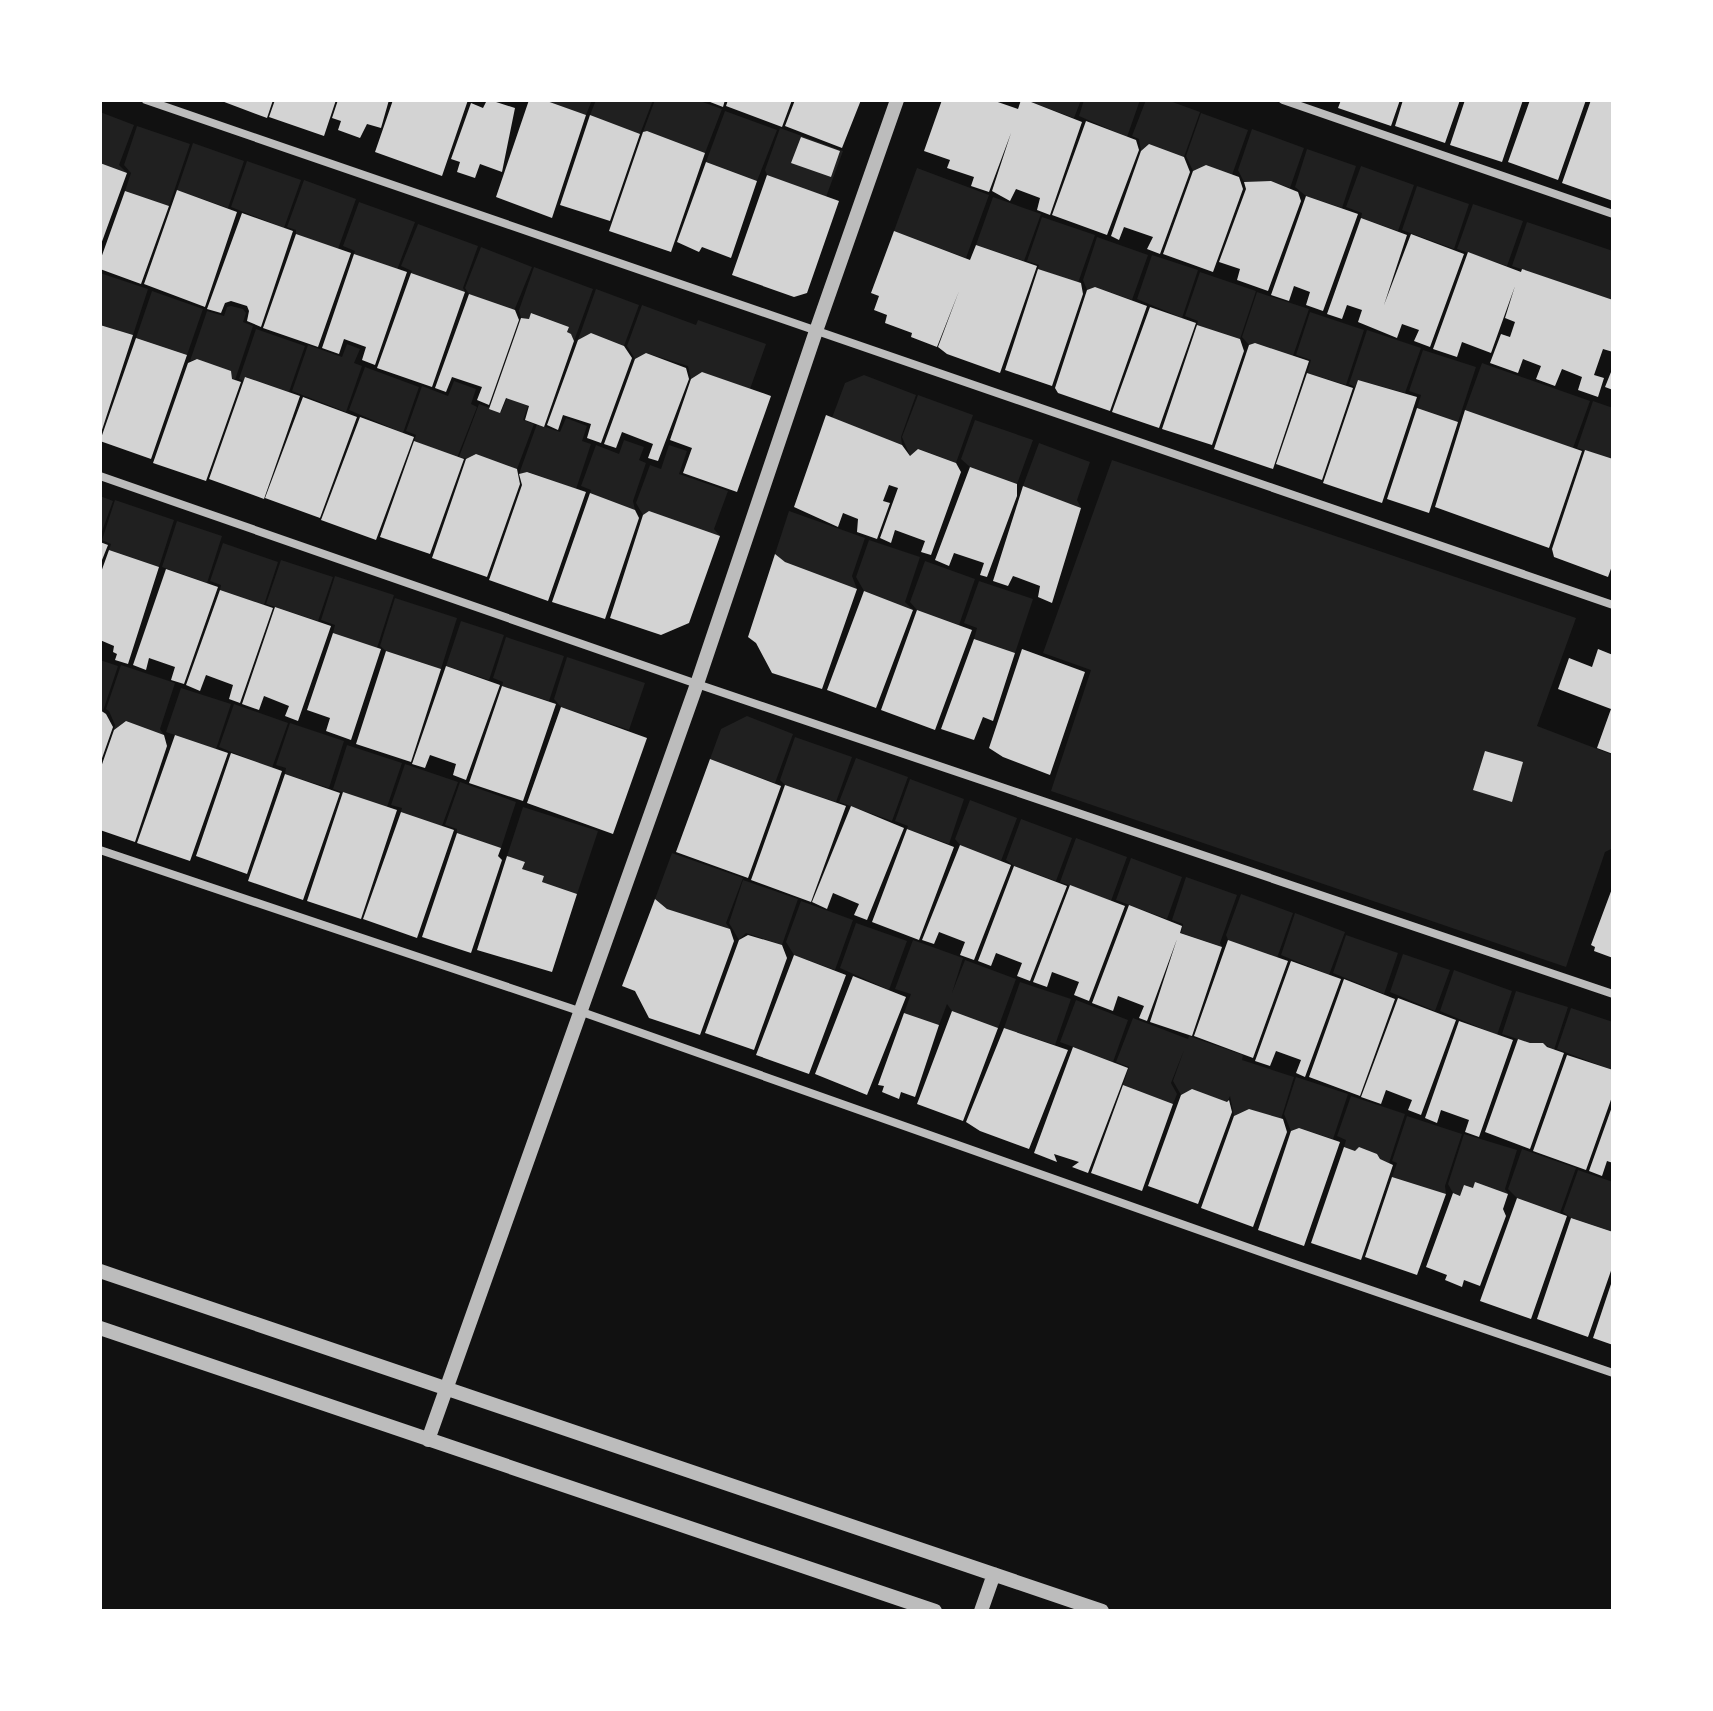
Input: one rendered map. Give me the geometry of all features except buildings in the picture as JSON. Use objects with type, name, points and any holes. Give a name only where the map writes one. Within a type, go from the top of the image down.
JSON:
[{"type":"street","points":[[146,100],[1613,605]]},
{"type":"street","points":[[428,1440],[697,684],[897,100]]},
{"type":"street","points":[[1283,100],[1613,214]]},
{"type":"street","points":[[100,476],[697,684],[1613,994]]},
{"type":"street","points":[[100,850],[582,1012],[1613,1373]]},
{"type":"street","points":[[100,1271],[1102,1611]]},
{"type":"street","points":[[100,1328],[935,1611]]},
{"type":"street","points":[[981,1611],[994,1574]]},
{"type":"shaded area","points":[[544,100],[592,100],[586,115]]},
{"type":"shaded area","points":[[596,100],[653,100],[640,134],[590,115]]},
{"type":"shaded area","points":[[655,100],[697,100],[722,109],[705,153],[643,132]]},
{"type":"shaded area","points":[[1026,100],[1081,100],[1074,118]]},
{"type":"shaded area","points":[[1084,100],[1140,100],[1127,137],[1079,116]]},
{"type":"shaded area","points":[[1146,100],[1167,100],[1200,112],[1184,157],[1149,144],[1141,151],[1139,139],[1132,136]]},
{"type":"shaded area","points":[[725,111],[777,130],[757,181],[706,162]]},
{"type":"shaded area","points":[[100,112],[134,125],[119,165],[127,173],[100,163]]},
{"type":"shaded area","points":[[1201,113],[1248,130],[1232,175],[1206,165],[1193,171],[1186,156]]},
{"type":"shaded area","points":[[137,126],[190,144],[169,206],[125,191],[131,173],[124,165]]},
{"type":"shaded area","points":[[780,128],[843,151],[826,197],[767,175],[765,170]]},
{"type":"shaded area","points":[[1252,129],[1304,148],[1290,188],[1271,181],[1244,182],[1238,170]]},
{"type":"shaded area","points":[[193,143],[244,161],[228,208],[177,190]]},
{"type":"shaded area","points":[[1307,149],[1356,166],[1342,208],[1306,196],[1295,187]]},
{"type":"shaded area","points":[[247,161],[301,180],[284,228],[231,207]]},
{"type":"shaded area","points":[[1361,166],[1414,185],[1398,231],[1361,218],[1362,213],[1346,207]]},
{"type":"shaded area","points":[[917,168],[989,195],[966,258],[894,231]]},
{"type":"shaded area","points":[[304,180],[356,199],[338,249],[296,234],[296,230],[287,227]]},
{"type":"shaded area","points":[[1417,186],[1469,204],[1454,249],[1402,230]]},
{"type":"shaded area","points":[[993,197],[1041,214],[1024,261],[976,245]]},
{"type":"shaded area","points":[[359,202],[415,222],[397,270],[354,254],[355,251],[343,246]]},
{"type":"shaded area","points":[[1473,204],[1523,221],[1507,266],[1457,249]]},
{"type":"shaded area","points":[[1042,217],[1095,235],[1078,283],[1038,269],[1039,265],[1027,261]]},
{"type":"shaded area","points":[[1527,222],[1613,251],[1613,300],[1512,266]]},
{"type":"shaded area","points":[[418,224],[478,246],[463,288],[465,292],[411,273],[401,266]]},
{"type":"shaded area","points":[[1097,237],[1148,255],[1132,300],[1095,287],[1087,290],[1083,280]]},
{"type":"shaded area","points":[[481,247],[532,267],[514,311],[469,294],[465,288]]},
{"type":"shaded area","points":[[1152,255],[1198,270],[1182,318],[1137,299]]},
{"type":"shaded area","points":[[534,267],[593,289],[574,341],[567,332],[569,327],[532,313],[529,319],[521,318],[519,310]]},
{"type":"shaded area","points":[[1200,272],[1256,291],[1240,339],[1197,325],[1198,321],[1185,316]]},
{"type":"shaded area","points":[[100,273],[148,289],[133,335],[100,325]]},
{"type":"shaded area","points":[[596,289],[639,305],[624,346],[591,333],[578,340]]},
{"type":"shaded area","points":[[152,291],[203,309],[187,355],[136,338]]},
{"type":"shaded area","points":[[1257,292],[1309,309],[1293,356],[1255,343],[1249,345],[1242,337]]},
{"type":"shaded area","points":[[642,305],[696,325],[698,320],[766,344],[750,389],[702,372],[691,379],[688,366],[646,353],[635,359],[627,346]]},
{"type":"shaded area","points":[[227,307],[243,309],[246,313],[243,322],[253,326],[235,380],[230,371],[197,359],[190,361],[207,311],[224,316]]},
{"type":"shaded area","points":[[1310,312],[1364,330],[1346,385],[1307,373],[1311,360],[1296,355]]},
{"type":"shaded area","points":[[256,329],[305,346],[289,392],[246,377],[244,381],[239,379]]},
{"type":"shaded area","points":[[1367,330],[1421,348],[1405,393],[1358,380],[1355,387],[1349,384]]},
{"type":"shaded area","points":[[347,344],[360,349],[354,363],[362,366],[346,412],[292,391],[308,345],[342,357]]},
{"type":"shaded area","points":[[1423,350],[1476,367],[1458,422],[1417,408],[1421,395],[1409,391]]},
{"type":"shaded area","points":[[1482,363],[1590,401],[1573,448],[1465,410]]},
{"type":"shaded area","points":[[365,367],[419,387],[403,433],[349,410]]},
{"type":"shaded area","points":[[864,375],[916,395],[901,437],[902,445],[832,418],[845,383]]},
{"type":"shaded area","points":[[454,381],[476,389],[471,404],[477,407],[457,458],[414,441],[416,435],[406,431],[422,386],[448,396]]},
{"type":"shaded area","points":[[918,395],[973,415],[956,463],[919,449],[910,456],[902,437]]},
{"type":"shaded area","points":[[507,398],[528,406],[523,420],[534,424],[517,469],[459,457],[479,404],[501,412]]},
{"type":"shaded area","points":[[1593,401],[1613,408],[1613,459],[1577,448]]},
{"type":"shaded area","points":[[566,418],[587,426],[582,441],[591,444],[576,489],[528,472],[519,474],[537,424],[560,432]]},
{"type":"shaded area","points":[[975,420],[1033,440],[1017,484],[970,467],[961,459]]},
{"type":"shaded area","points":[[624,440],[644,447],[639,460],[646,463],[633,501],[635,510],[590,493],[591,490],[581,486],[596,445],[619,454]]},
{"type":"shaded area","points":[[1039,443],[1090,462],[1077,500],[1081,508],[1023,486]]},
{"type":"shaded area","points":[[669,445],[687,451],[679,474],[728,491],[714,529],[720,536],[643,515],[636,503],[650,465],[661,469]]},
{"type":"shaded area","points":[[1112,460],[1576,618],[1537,726],[1613,755],[1613,848],[1605,852],[1566,967],[1051,791],[1091,670],[1043,653]]},
{"type":"shaded area","points":[[100,496],[113,501],[100,537]]},
{"type":"shaded area","points":[[115,500],[174,520],[159,567],[109,550],[111,544],[102,540]]},
{"type":"shaded area","points":[[789,511],[865,538],[852,576],[857,589],[785,562],[775,554]]},
{"type":"shaded area","points":[[177,521],[222,536],[207,583],[162,567]]},
{"type":"shaded area","points":[[869,540],[920,557],[905,602],[913,610],[864,591],[856,577]]},
{"type":"shaded area","points":[[223,543],[278,562],[264,605],[220,590],[221,585],[210,581]]},
{"type":"shaded area","points":[[281,560],[333,577],[318,621],[266,604]]},
{"type":"shaded area","points":[[925,561],[975,579],[959,625],[917,610],[910,602]]},
{"type":"shaded area","points":[[335,576],[394,595],[377,648],[333,633],[335,625],[321,620]]},
{"type":"shaded area","points":[[979,581],[1033,599],[1015,653],[974,639],[977,628],[964,623]]},
{"type":"shaded area","points":[[395,598],[457,618],[441,669],[386,651],[380,646]]},
{"type":"shaded area","points":[[461,621],[504,635],[489,680],[446,666]]},
{"type":"shaded area","points":[[506,637],[564,656],[549,701],[502,686],[503,682],[493,678]]},
{"type":"shaded area","points":[[567,657],[645,683],[629,730],[561,707],[554,699]]},
{"type":"shaded area","points":[[100,660],[118,666],[103,711],[100,710]]},
{"type":"shaded area","points":[[121,665],[175,683],[160,729],[164,735],[126,721],[114,730],[115,725],[106,709]]},
{"type":"shaded area","points":[[181,688],[231,704],[216,749],[166,732]]},
{"type":"shaded area","points":[[234,704],[288,723],[272,768],[219,747]]},
{"type":"shaded area","points":[[747,716],[793,734],[775,783],[710,759],[721,729]]},
{"type":"shaded area","points":[[290,723],[344,741],[329,788],[285,774],[286,768],[276,765]]},
{"type":"shaded area","points":[[795,737],[852,757],[836,802],[785,785],[780,780]]},
{"type":"shaded area","points":[[347,745],[402,763],[387,807],[333,789]]},
{"type":"shaded area","points":[[856,758],[908,777],[892,821],[839,802]]},
{"type":"shaded area","points":[[405,764],[458,782],[442,826],[401,812],[402,808],[391,805]]},
{"type":"shaded area","points":[[910,779],[964,799],[949,844],[907,829],[908,826],[895,821]]},
{"type":"shaded area","points":[[460,782],[516,802],[501,848],[457,833],[457,829],[445,825]]},
{"type":"shaded area","points":[[970,800],[1017,818],[1001,861],[960,845],[955,839]]},
{"type":"shaded area","points":[[523,807],[598,831],[577,894],[542,882],[544,876],[522,869],[525,862],[507,856]]},
{"type":"shaded area","points":[[1021,819],[1072,838],[1056,881],[1014,866],[1006,860]]},
{"type":"shaded area","points":[[1076,838],[1127,857],[1111,901],[1060,882]]},
{"type":"shaded area","points":[[672,853],[743,878],[726,923],[730,929],[667,909],[655,899]]},
{"type":"shaded area","points":[[1131,858],[1182,877],[1167,919],[1116,900]]},
{"type":"shaded area","points":[[1186,877],[1237,895],[1220,943],[1222,947],[1181,933],[1183,924],[1172,920]]},
{"type":"shaded area","points":[[743,880],[798,899],[782,945],[746,933],[739,940],[729,923]]},
{"type":"shaded area","points":[[1241,894],[1293,913],[1277,958],[1228,940],[1226,935]]},
{"type":"shaded area","points":[[801,901],[853,920],[835,970],[794,955],[786,942]]},
{"type":"shaded area","points":[[1295,913],[1345,932],[1329,975],[1281,955]]},
{"type":"shaded area","points":[[856,923],[907,941],[889,990],[840,968]]},
{"type":"shaded area","points":[[1346,935],[1398,953],[1384,994],[1333,973]]},
{"type":"shaded area","points":[[913,940],[963,958],[952,993],[965,960],[1016,979],[998,1028],[952,1011],[947,1004],[939,1025],[904,1013],[911,994],[895,989]]},
{"type":"shaded area","points":[[1403,954],[1450,970],[1435,1011],[1390,992]]},
{"type":"shaded area","points":[[1454,970],[1512,991],[1497,1035],[1440,1011]]},
{"type":"shaded area","points":[[1020,982],[1071,999],[1055,1045],[1004,1028]]},
{"type":"shaded area","points":[[1516,991],[1568,1007],[1554,1050],[1542,1043],[1530,1043],[1502,1034]]},
{"type":"shaded area","points":[[1076,1000],[1128,1020],[1113,1062],[1060,1042]]},
{"type":"shaded area","points":[[1571,1008],[1613,1022],[1612,1070],[1557,1049]]},
{"type":"shaded area","points":[[1133,1018],[1243,1055],[1242,1060],[1294,1077],[1281,1119],[1249,1109],[1234,1116],[1230,1096],[1227,1102],[1192,1090],[1181,1095],[1173,1081],[1184,1050],[1171,1083],[1177,1094],[1173,1104],[1123,1085],[1129,1067],[1116,1062]]},
{"type":"shaded area","points":[[1296,1077],[1348,1094],[1333,1139],[1299,1128],[1291,1131],[1284,1114]]},
{"type":"shaded area","points":[[1351,1096],[1405,1114],[1389,1163],[1359,1147],[1355,1151],[1344,1147],[1346,1140],[1337,1136]]},
{"type":"shaded area","points":[[1407,1116],[1462,1134],[1445,1186],[1446,1194],[1392,1177],[1397,1163],[1392,1161]]},
{"type":"shaded area","points":[[1464,1134],[1517,1150],[1505,1189],[1508,1194],[1475,1183],[1473,1188],[1464,1185],[1460,1196],[1453,1193],[1448,1184]]},
{"type":"shaded area","points":[[1522,1149],[1576,1168],[1560,1213],[1517,1198],[1508,1189]]},
{"type":"shaded area","points":[[1578,1170],[1613,1182],[1613,1232],[1571,1218],[1563,1212]]}]
